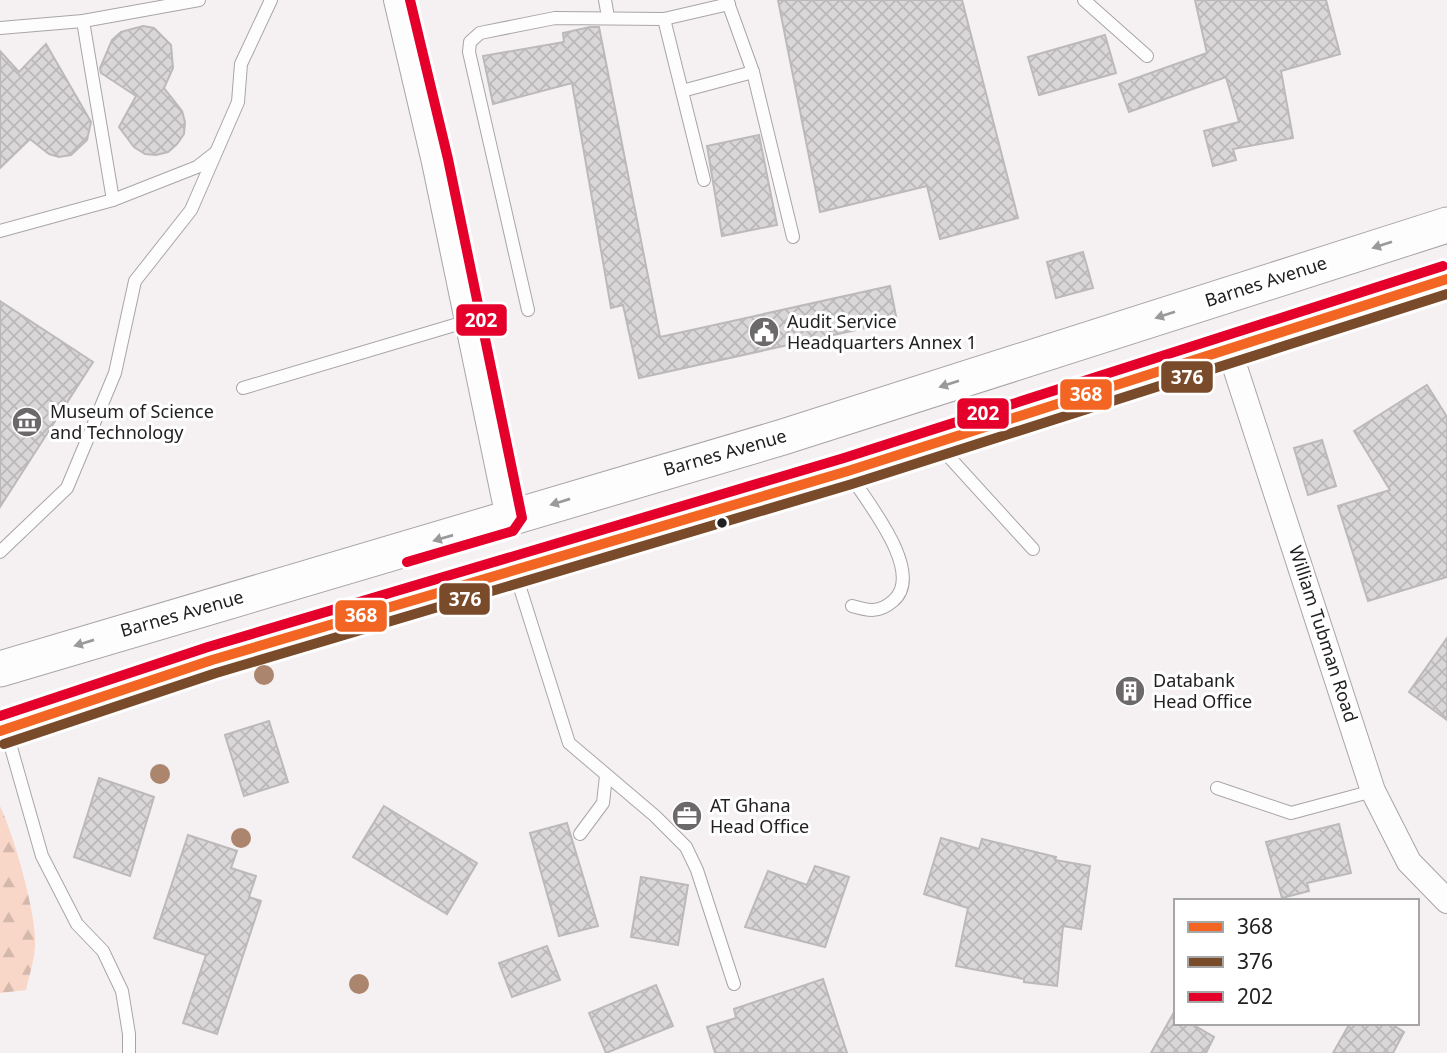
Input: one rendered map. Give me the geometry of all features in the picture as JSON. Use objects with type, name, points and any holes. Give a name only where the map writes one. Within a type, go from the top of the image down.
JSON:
[{"type":"main road","name":"Barnes Avenue","points":[[0,669],[783,436],[1447,225]]},
{"type":"main road","points":[[3,730],[212,660],[514,568],[848,471],[1447,279]]},
{"type":"street","points":[[397,0],[509,518]]},
{"type":"street","name":"William Tubman Road","points":[[1229,349],[1373,791],[1409,862],[1447,901]]},
{"type":"lane","points":[[0,28],[83,21],[199,0]]},
{"type":"lane","points":[[0,552],[66,488],[115,373],[135,281],[191,210],[238,102],[241,64],[271,0]]},
{"type":"lane","points":[[605,0],[608,17]]},
{"type":"lane","points":[[1084,0],[1147,56]]},
{"type":"lane","points":[[528,310],[469,52],[470,41],[480,33],[555,18],[664,19],[728,2],[753,72],[793,237]]},
{"type":"lane","points":[[664,19],[704,180]]},
{"type":"lane","points":[[83,21],[113,200]]},
{"type":"lane","points":[[682,91],[753,72]]},
{"type":"lane","points":[[0,231],[113,200],[197,167],[216,153]]},
{"type":"lane","points":[[243,388],[468,321]]},
{"type":"lane","points":[[935,441],[1033,549]]},
{"type":"lane","points":[[848,471],[897,551],[904,568],[904,584],[896,598],[884,608],[871,611],[852,606]]},
{"type":"lane","points":[[514,568],[564,733],[578,752],[655,816],[693,858],[734,984]]},
{"type":"lane","points":[[3,730],[42,856],[72,915],[103,951],[122,991],[129,1034],[129,1053]]},
{"type":"lane","points":[[580,834],[603,803],[606,776]]},
{"type":"lane","points":[[1217,788],[1292,813],[1373,791]]},
{"type":"green space","points":[[0,806],[23,875],[33,916],[35,947],[26,990],[0,993]]},
{"type":"building","points":[[778,0],[962,0],[1018,218],[940,239],[927,186],[820,212]]},
{"type":"building","points":[[1195,0],[1326,0],[1340,54],[1281,71],[1293,138],[1233,149],[1236,160],[1213,166],[1204,131],[1239,122],[1226,77],[1129,112],[1119,84],[1207,53]]},
{"type":"building","points":[[143,26],[154,28],[171,45],[173,68],[164,88],[182,111],[185,122],[184,134],[177,144],[168,152],[156,155],[145,154],[134,147],[119,127],[136,96],[101,73],[100,68],[112,40],[121,32]]},
{"type":"building","points":[[599,27],[660,337],[890,286],[897,321],[639,378],[623,305],[611,308],[572,83],[493,104],[483,56],[564,42],[563,33]]},
{"type":"building","points":[[1105,35],[1116,73],[1039,95],[1028,57]]},
{"type":"building","points":[[46,44],[91,122],[87,140],[71,155],[59,157],[49,154],[30,139],[0,168],[0,51],[19,72]]},
{"type":"building","points":[[759,135],[777,225],[722,236],[707,146]]},
{"type":"building","points":[[1083,252],[1093,288],[1056,298],[1047,262]]},
{"type":"building","name":"Museum of Science and Technology","points":[[0,301],[93,362],[0,507]]},
{"type":"building","points":[[1427,385],[1447,417],[1447,577],[1368,601],[1338,506],[1390,490],[1354,431]]},
{"type":"building","points":[[1322,440],[1336,486],[1308,495],[1294,448]]},
{"type":"building","points":[[1447,638],[1447,720],[1409,692]]},
{"type":"building","points":[[269,721],[288,782],[244,796],[225,735]]},
{"type":"building","points":[[99,778],[154,797],[130,876],[74,857]]},
{"type":"building","points":[[384,806],[477,863],[447,914],[353,857]]},
{"type":"building","points":[[567,823],[598,926],[559,936],[530,833]]},
{"type":"building","points":[[1339,824],[1351,873],[1307,883],[1309,891],[1282,898],[1266,842]]},
{"type":"building","points":[[188,835],[237,851],[231,868],[256,876],[249,897],[261,901],[217,1034],[183,1023],[206,955],[154,938]]},
{"type":"building","points":[[941,838],[979,849],[982,839],[1056,857],[1055,860],[1090,866],[1081,929],[1063,926],[1057,986],[1024,982],[1024,979],[956,966],[968,908],[924,894]]},
{"type":"building","points":[[815,866],[849,877],[825,947],[745,927],[768,871],[807,885]]},
{"type":"building","points":[[641,877],[688,885],[678,945],[631,937]]},
{"type":"building","points":[[547,946],[560,980],[512,997],[499,963]]},
{"type":"building","points":[[823,979],[847,1053],[715,1053],[707,1027],[736,1018],[734,1009]]},
{"type":"building","points":[[656,985],[673,1026],[606,1053],[589,1013]]},
{"type":"building","points":[[1173,1014],[1174,1025],[1193,1025],[1214,1037],[1206,1053],[1151,1053]]},
{"type":"building","points":[[1349,1025],[1393,1025],[1404,1032],[1393,1053],[1333,1053]]},
{"type":"transit line","name":"202","points":[[407,562],[513,531],[522,518],[448,159],[410,0]]},
{"type":"transit line","name":"202","points":[[0,716],[208,647],[844,458],[1443,266]]},
{"type":"transit line","name":"368","points":[[0,731],[212,660],[848,471],[1447,279]]},
{"type":"transit line","name":"376","points":[[4,744],[216,673],[852,484],[1447,294]]},
{"type":"place","name":"Audit Service Headquarters Annex 1","points":[[764,332]]},
{"type":"place","name":"Museum of Science and Technology","points":[[27,422]]},
{"type":"place","name":"Databank Head Office","points":[[1130,691]]},
{"type":"place","name":"AT Ghana Head Office","points":[[687,816]]}]
